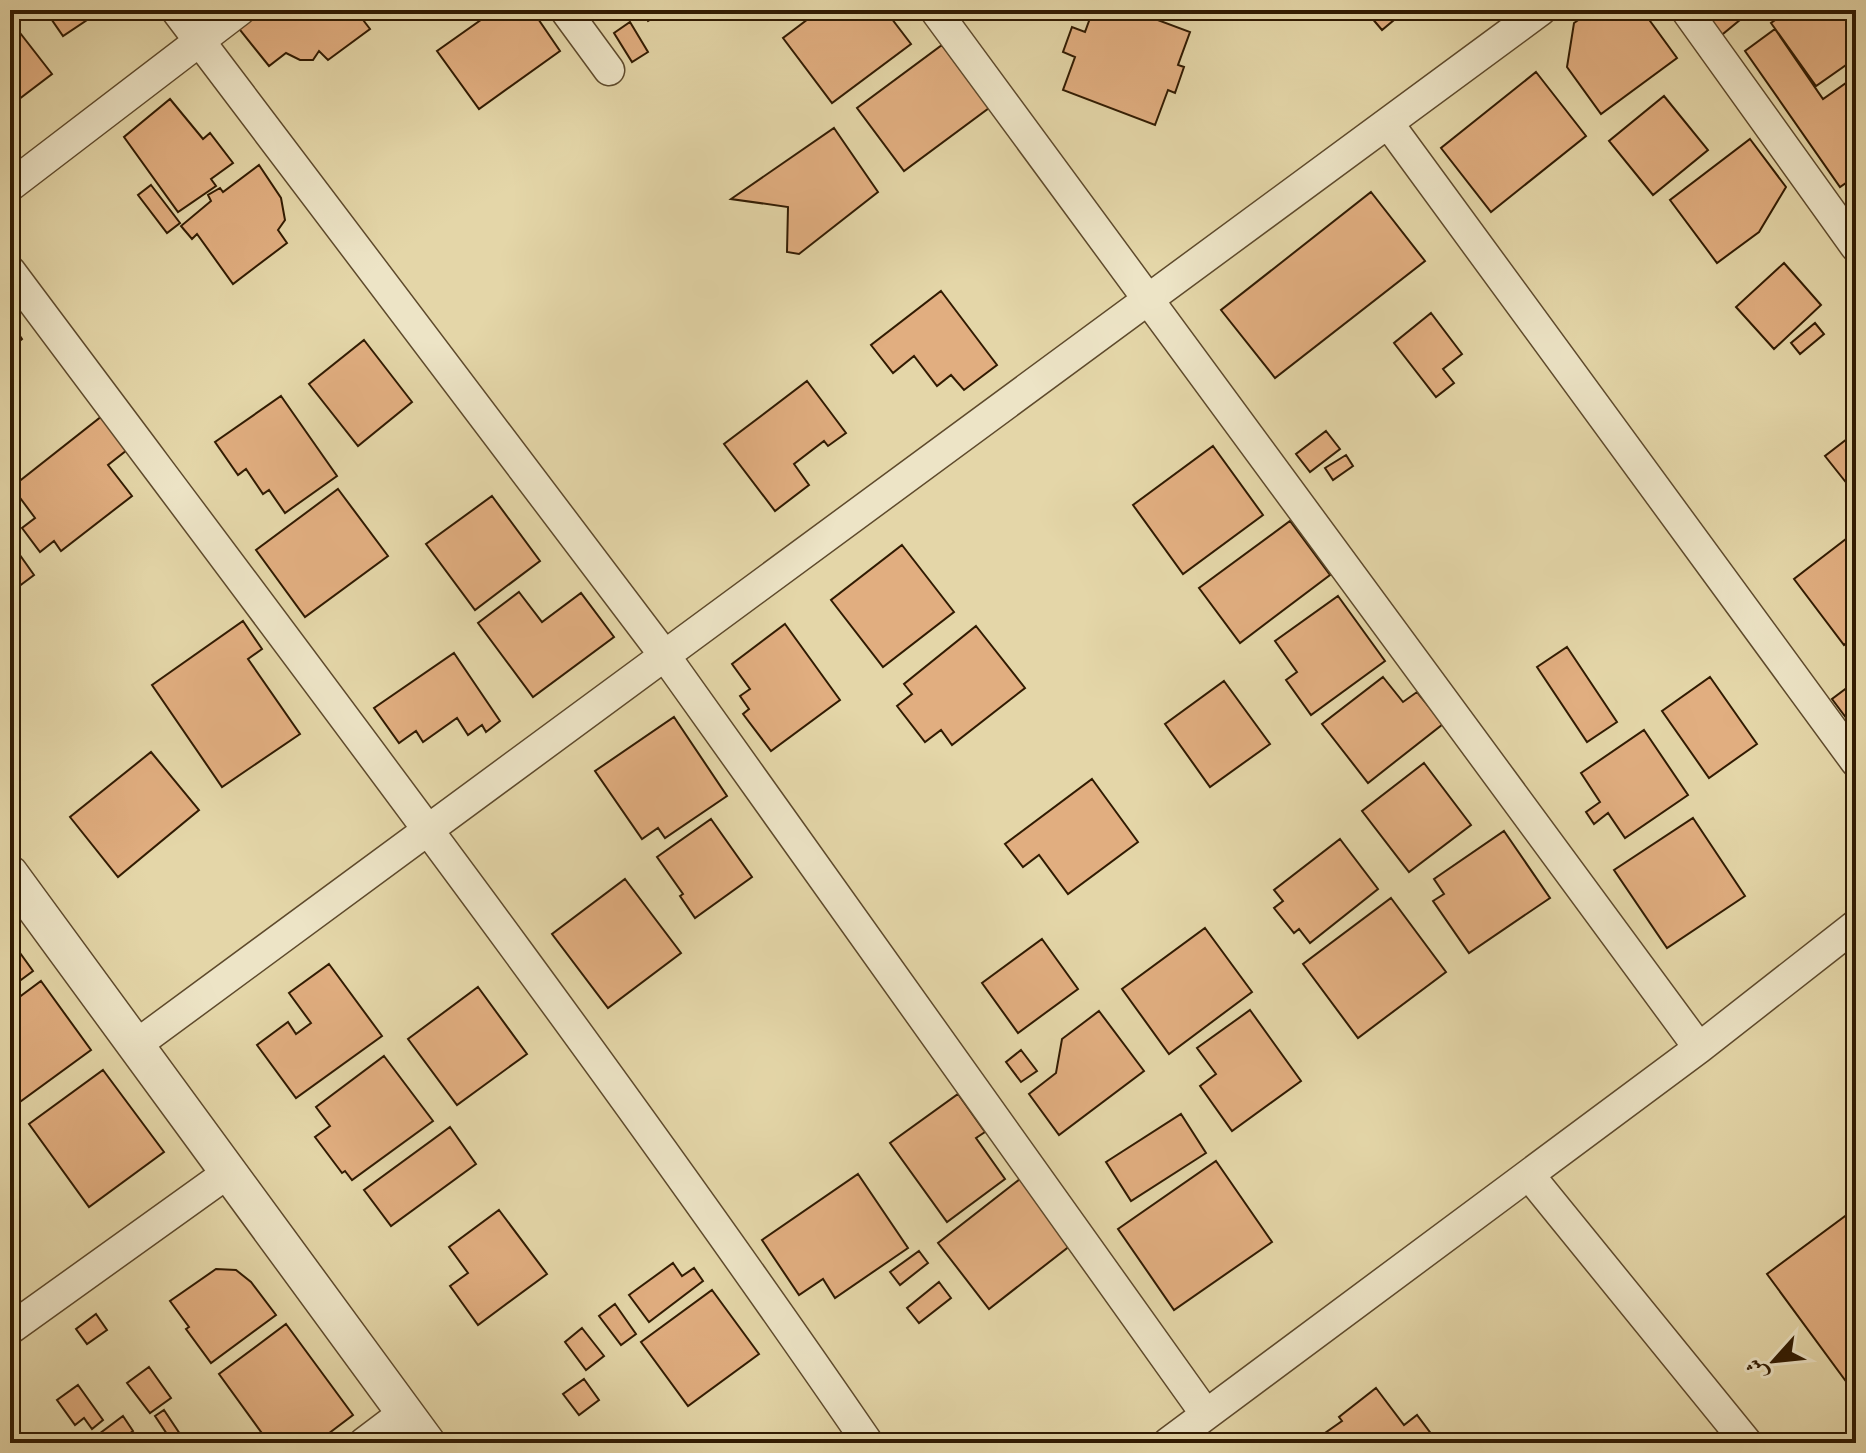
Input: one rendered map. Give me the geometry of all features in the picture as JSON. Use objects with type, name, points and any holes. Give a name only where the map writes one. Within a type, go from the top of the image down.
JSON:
[{"type":"street","points":[[176,10],[665,656],[1205,1413]]},
{"type":"street","points":[[10,186],[240,10]]},
{"type":"street","points":[[565,10],[609,70]]},
{"type":"street","points":[[935,10],[1699,1048]]},
{"type":"street","points":[[136,1045],[1541,10]]},
{"type":"street","points":[[1686,10],[1856,247]]},
{"type":"street","points":[[1388,123],[1856,762]]},
{"type":"street","points":[[10,271],[428,830],[735,1250],[868,1443]]},
{"type":"street","points":[[10,874],[427,1443]]},
{"type":"street","points":[[1168,1443],[1699,1048],[1856,925]]},
{"type":"street","points":[[10,1329],[229,1172]]},
{"type":"street","points":[[1529,1175],[1747,1443]]},
{"type":"street","points":[[364,1443],[405,1412]]},
{"type":"building","points":[[45,10],[102,10],[63,36]]},
{"type":"building","points":[[255,10],[360,10],[357,12],[370,29],[328,60],[319,51],[313,60],[300,60],[286,53],[269,66],[236,25]]},
{"type":"building","points":[[495,10],[532,10],[560,51],[479,109],[437,51]]},
{"type":"building","points":[[641,10],[679,10],[670,16],[666,11],[648,21]]},
{"type":"building","points":[[820,10],[885,10],[911,44],[832,103],[783,38]]},
{"type":"building","points":[[1093,10],[1131,10],[1190,32],[1178,65],[1184,67],[1175,93],[1168,90],[1155,125],[1063,90],[1075,57],[1063,52],[1072,27],[1085,32]]},
{"type":"building","points":[[1365,10],[1406,10],[1382,30]]},
{"type":"building","points":[[1593,10],[1642,10],[1677,58],[1601,114],[1567,67],[1574,23]]},
{"type":"building","points":[[1695,10],[1752,10],[1718,38]]},
{"type":"building","points":[[1789,10],[1841,10],[1856,31],[1856,58],[1816,86],[1771,23]]},
{"type":"building","points":[[10,20],[52,74],[10,106]]},
{"type":"building","points":[[630,22],[648,52],[632,62],[614,33]]},
{"type":"building","points":[[1775,29],[1823,99],[1856,76],[1856,176],[1840,187],[1745,51]]},
{"type":"building","points":[[942,45],[989,108],[904,171],[857,108]]},
{"type":"building","points":[[1536,72],[1586,136],[1491,212],[1441,148]]},
{"type":"building","points":[[1664,96],[1708,150],[1653,195],[1609,141]]},
{"type":"building","points":[[170,99],[203,139],[210,133],[233,163],[211,179],[216,186],[178,212],[124,137]]},
{"type":"building","points":[[834,128],[878,192],[799,254],[787,252],[788,207],[731,199]]},
{"type":"building","points":[[1750,139],[1786,187],[1759,232],[1717,263],[1670,200]]},
{"type":"building","points":[[259,165],[281,198],[285,220],[278,230],[287,243],[233,284],[197,234],[192,239],[181,226],[211,201],[208,195],[220,188],[223,192]]},
{"type":"building","points":[[151,185],[180,223],[167,233],[138,195]]},
{"type":"building","points":[[1371,192],[1425,261],[1275,378],[1221,310]]},
{"type":"building","points":[[1784,263],[1821,305],[1774,349],[1736,307]]},
{"type":"building","points":[[941,291],[997,365],[964,390],[951,375],[937,386],[914,356],[893,373],[871,345]]},
{"type":"building","points":[[1431,313],[1462,354],[1443,369],[1454,383],[1436,397],[1394,343]]},
{"type":"building","points":[[10,321],[22,339],[10,349]]},
{"type":"building","points":[[1815,323],[1824,334],[1800,354],[1791,343]]},
{"type":"building","points":[[364,340],[412,402],[358,446],[309,384]]},
{"type":"building","points":[[807,381],[846,433],[828,446],[824,441],[794,464],[809,485],[775,511],[724,444]]},
{"type":"building","points":[[281,396],[337,476],[285,513],[269,490],[263,494],[246,469],[238,475],[215,442]]},
{"type":"building","points":[[102,416],[127,450],[108,465],[132,496],[61,551],[54,541],[40,552],[22,528],[35,518],[12,487]]},
{"type":"building","points":[[1326,431],[1340,449],[1310,472],[1296,454]]},
{"type":"building","points":[[1856,432],[1856,495],[1825,456]]},
{"type":"building","points":[[1213,446],[1263,515],[1183,574],[1133,505]]},
{"type":"building","points":[[1346,455],[1353,466],[1333,480],[1325,468]]},
{"type":"building","points":[[338,489],[388,556],[305,617],[256,550]]},
{"type":"building","points":[[492,496],[540,561],[475,610],[426,544]]},
{"type":"building","points":[[1290,521],[1330,575],[1240,643],[1199,588]]},
{"type":"building","points":[[1855,532],[1856,635],[1844,645],[1794,579]]},
{"type":"building","points":[[10,541],[34,575],[10,593]]},
{"type":"building","points":[[902,545],[954,612],[883,667],[831,600]]},
{"type":"building","points":[[519,592],[542,622],[581,593],[614,637],[533,697],[478,623]]},
{"type":"building","points":[[1338,596],[1385,661],[1311,715],[1286,680],[1297,672],[1275,641]]},
{"type":"building","points":[[243,621],[262,649],[248,659],[300,734],[222,787],[152,685]]},
{"type":"building","points":[[785,624],[840,700],[771,751],[743,714],[749,709],[740,696],[750,689],[732,664]]},
{"type":"building","points":[[976,626],[1025,688],[952,745],[941,730],[925,742],[897,706],[912,694],[904,684]]},
{"type":"building","points":[[1567,647],[1617,722],[1587,742],[1537,667]]},
{"type":"building","points":[[454,653],[500,721],[486,732],[482,725],[468,735],[457,718],[423,742],[416,731],[399,743],[374,708]]},
{"type":"building","points":[[1383,677],[1403,702],[1417,692],[1443,724],[1368,783],[1322,724]]},
{"type":"building","points":[[1710,677],[1757,744],[1709,778],[1662,711]]},
{"type":"building","points":[[1224,681],[1270,744],[1210,787],[1165,724]]},
{"type":"building","points":[[1856,681],[1856,731],[1832,699]]},
{"type":"building","points":[[674,717],[727,796],[665,838],[658,828],[642,839],[595,771]]},
{"type":"building","points":[[1644,730],[1688,795],[1625,838],[1608,813],[1594,824],[1586,812],[1600,802],[1581,773]]},
{"type":"building","points":[[151,752],[199,810],[118,877],[70,817]]},
{"type":"building","points":[[1424,763],[1471,825],[1409,872],[1362,811]]},
{"type":"building","points":[[1092,779],[1138,842],[1068,894],[1039,855],[1023,867],[1005,844]]},
{"type":"building","points":[[1693,818],[1745,896],[1667,948],[1614,870]]},
{"type":"building","points":[[711,819],[752,877],[695,918],[680,896],[683,894],[657,857]]},
{"type":"building","points":[[1504,831],[1550,898],[1469,953],[1433,901],[1444,894],[1434,879]]},
{"type":"building","points":[[1340,839],[1378,889],[1310,943],[1299,929],[1294,933],[1274,908],[1283,901],[1274,890]]},
{"type":"building","points":[[625,879],[681,953],[608,1008],[552,934]]},
{"type":"building","points":[[1391,898],[1446,972],[1358,1038],[1303,964]]},
{"type":"building","points":[[1205,928],[1252,992],[1169,1054],[1122,989]]},
{"type":"building","points":[[10,939],[33,971],[10,988]]},
{"type":"building","points":[[1042,939],[1078,989],[1018,1033],[982,983]]},
{"type":"building","points":[[329,964],[382,1036],[296,1098],[257,1045],[288,1022],[296,1034],[311,1023],[289,993]]},
{"type":"building","points":[[41,981],[91,1050],[17,1104],[10,1094],[10,1004]]},
{"type":"building","points":[[478,987],[527,1054],[457,1105],[408,1039]]},
{"type":"building","points":[[1250,1010],[1301,1081],[1232,1131],[1200,1086],[1216,1074],[1197,1048]]},
{"type":"building","points":[[1099,1011],[1144,1071],[1059,1135],[1029,1094],[1056,1073],[1062,1039]]},
{"type":"building","points":[[1021,1050],[1037,1071],[1021,1082],[1006,1062]]},
{"type":"building","points":[[384,1056],[433,1121],[352,1180],[345,1171],[342,1173],[315,1137],[330,1126],[316,1107]]},
{"type":"building","points":[[103,1070],[164,1152],[89,1207],[29,1124]]},
{"type":"building","points":[[958,1094],[985,1132],[976,1138],[1005,1179],[947,1222],[890,1143]]},
{"type":"building","points":[[1181,1114],[1206,1153],[1131,1201],[1106,1162]]},
{"type":"building","points":[[450,1127],[476,1164],[391,1226],[364,1190]]},
{"type":"building","points":[[1216,1161],[1272,1242],[1174,1310],[1118,1229]]},
{"type":"building","points":[[858,1174],[908,1248],[835,1298],[823,1279],[799,1295],[762,1240]]},
{"type":"building","points":[[1020,1179],[1071,1245],[989,1309],[938,1243]]},
{"type":"building","points":[[1856,1208],[1856,1395],[1767,1274]]},
{"type":"building","points":[[499,1210],[547,1274],[478,1325],[450,1286],[468,1273],[449,1247]]},
{"type":"building","points":[[919,1251],[928,1263],[900,1285],[890,1272]]},
{"type":"building","points":[[673,1263],[682,1276],[694,1268],[703,1281],[649,1322],[629,1295]]},
{"type":"building","points":[[216,1269],[236,1270],[251,1282],[276,1315],[211,1363],[170,1301]]},
{"type":"building","points":[[939,1282],[951,1298],[919,1323],[907,1308]]},
{"type":"building","points":[[712,1290],[759,1354],[688,1406],[641,1342]]},
{"type":"building","points":[[615,1304],[636,1334],[621,1345],[599,1316]]},
{"type":"building","points":[[96,1314],[107,1330],[87,1344],[76,1329]]},
{"type":"building","points":[[286,1324],[353,1415],[316,1443],[269,1443],[219,1374]]},
{"type":"building","points":[[582,1328],[604,1356],[586,1370],[565,1342]]},
{"type":"building","points":[[149,1367],[171,1398],[150,1413],[127,1383]]},
{"type":"building","points":[[584,1379],[599,1400],[579,1415],[563,1394]]},
{"type":"building","points":[[78,1385],[103,1420],[92,1429],[84,1418],[75,1425],[57,1400]]},
{"type":"building","points":[[1376,1388],[1404,1425],[1417,1415],[1438,1443],[1333,1443],[1325,1433],[1342,1421],[1339,1417]]},
{"type":"building","points":[[164,1410],[180,1434],[171,1440],[155,1416]]},
{"type":"building","points":[[123,1416],[133,1431],[117,1443],[87,1443]]}]
